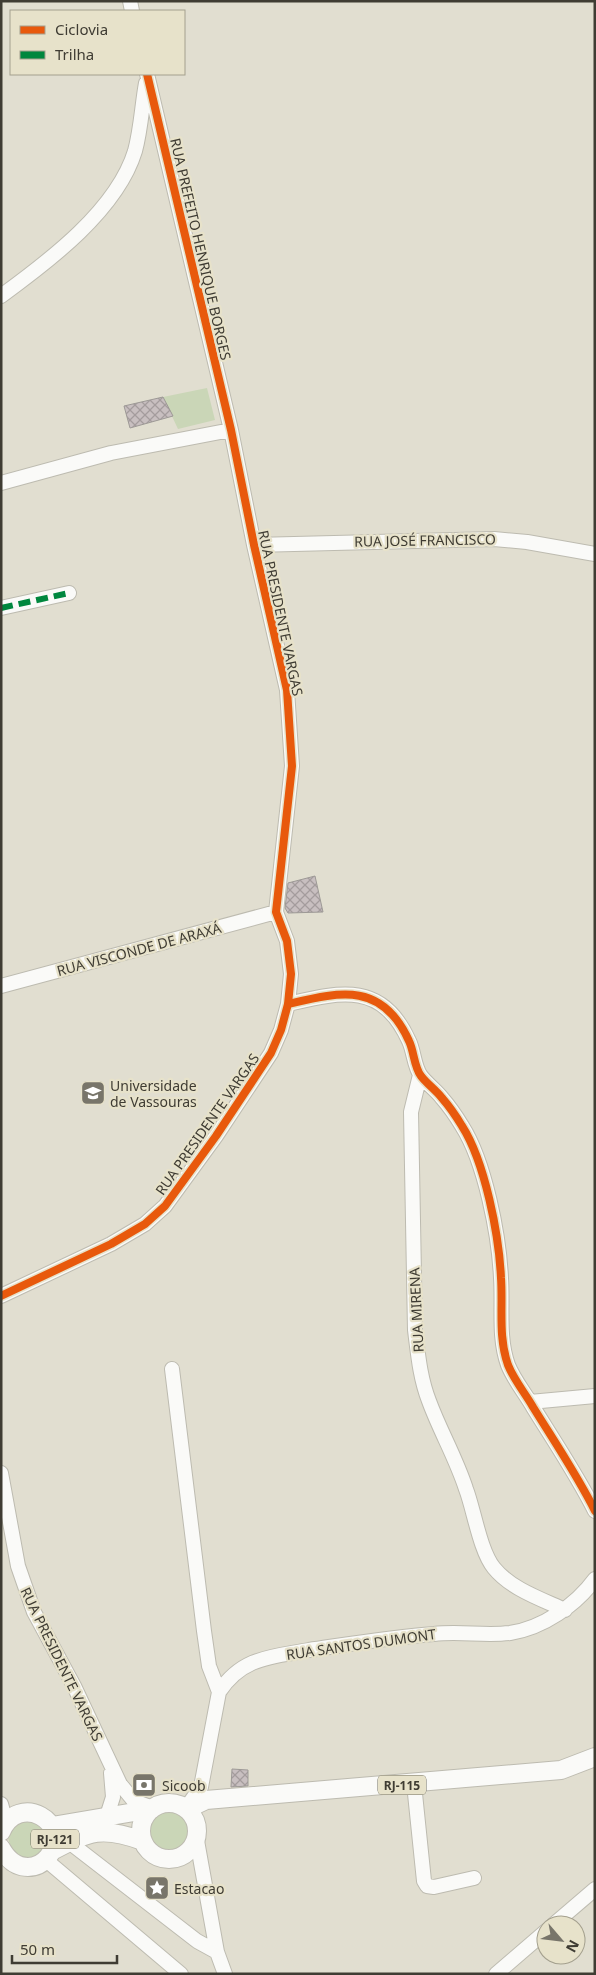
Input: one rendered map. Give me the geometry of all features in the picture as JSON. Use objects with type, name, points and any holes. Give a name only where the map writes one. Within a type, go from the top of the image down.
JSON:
[{"type":"main road","name":"RJ-115","points":[[186,1808],[204,1794],[414,1784],[561,1770],[595,1757]]},
{"type":"main road","points":[[197,1833],[193,1815],[186,1808],[170,1803],[153,1808],[142,1824],[143,1840],[154,1854],[170,1859],[186,1853],[192,1847],[197,1833],[204,1794]]},
{"type":"main road","name":"RJ-121","points":[[52,1826],[153,1808]]},
{"type":"main road","name":"RJ-121","points":[[2,1829],[13,1816],[30,1812],[39,1814],[52,1826],[55,1835],[49,1855]]},
{"type":"main road","name":"RJ-121","points":[[1,1848],[7,1862],[29,1867],[69,1842],[92,1833],[114,1831],[143,1840]]},
{"type":"street","points":[[1,296],[62,248],[98,211],[122,180],[135,150],[147,75]]},
{"type":"street","name":"RUA PREFEITO HENRIQUE BORGES","points":[[147,75],[231,430]]},
{"type":"street","points":[[1,483],[111,453],[231,430]]},
{"type":"street","name":"RUA PRESIDENTE VARGAS","points":[[1,1296],[110,1244],[145,1224],[165,1206],[216,1136],[271,1053],[281,1030],[288,1004],[291,974],[287,941],[276,912],[292,766],[287,690],[254,544],[231,430]]},
{"type":"street","name":"RUA JOSÉ FRANCISCO","points":[[254,544],[494,539],[527,542],[595,554]]},
{"type":"street","points":[[1,608],[69,593]]},
{"type":"street","name":"RUA VISCONDE DE ARAXÁ","points":[[1,986],[276,912]]},
{"type":"street","points":[[288,1004],[340,993],[360,995],[380,1002],[396,1018],[403,1029],[410,1042],[420,1075],[442,1097],[463,1128],[480,1166],[491,1211],[500,1271],[500,1313],[508,1364],[595,1511]]},
{"type":"street","name":"RUA MIRENA","points":[[420,1075],[411,1112],[415,1330],[419,1366],[428,1400],[461,1472],[484,1548],[493,1567],[520,1588],[566,1610]]},
{"type":"street","points":[[172,1369],[204,1631],[212,1677],[219,1692]]},
{"type":"street","points":[[530,1402],[595,1396]]},
{"type":"street","name":"RUA PRESIDENTE VARGAS","points":[[1,1473],[11,1539],[25,1590],[74,1686],[110,1765],[129,1796],[134,1801],[153,1808]]},
{"type":"street","name":"RUA SANTOS DUMONT","points":[[204,1794],[219,1692],[228,1678],[243,1667],[261,1658],[397,1637],[436,1633],[510,1632],[530,1627],[566,1610],[595,1579]]},
{"type":"street","name":"RUA PRESIDENTE VARGAS","points":[[107,1816],[113,1797],[110,1765]]},
{"type":"street","points":[[414,1784],[424,1881],[427,1886],[434,1887],[474,1878]]},
{"type":"street","points":[[1,1804],[2,1829]]},
{"type":"street","points":[[197,1833],[217,1954],[218,1974]]},
{"type":"street","points":[[69,1842],[217,1954],[226,1974]]},
{"type":"street","points":[[49,1855],[181,1974]]},
{"type":"street","points":[[565,1915],[595,1889]]},
{"type":"street","points":[[496,1974],[536,1940]]},
{"type":"green space","points":[[207,388],[215,420],[178,429],[163,397]]},
{"type":"green space","points":[[165,1809],[175,1809],[189,1819],[193,1832],[189,1845],[183,1851],[175,1855],[165,1855],[151,1845],[147,1837],[147,1827],[157,1813]]},
{"type":"green space","points":[[27,1820],[41,1824],[49,1842],[38,1859],[19,1859],[9,1841],[8,1836],[13,1828]]},
{"type":"building","points":[[163,397],[173,416],[130,428],[124,406]]},
{"type":"building","points":[[315,876],[323,912],[288,913],[285,908],[288,883]]},
{"type":"building","points":[[232,1769],[248,1770],[248,1786],[231,1787]]},
{"type":"marked path","points":[[1,608],[69,593]]},
{"type":"cycle path","points":[[1,1296],[111,1244],[145,1224],[165,1206],[216,1136],[271,1053],[281,1030],[288,1004],[291,974],[287,941],[276,912],[292,766],[287,690],[254,545],[231,430],[147,75]]},
{"type":"cycle path","points":[[288,1004],[325,996],[342,995],[358,996],[373,1000],[386,1008],[398,1022],[409,1041],[421,1076],[445,1101],[462,1126],[478,1159],[494,1221],[500,1261],[503,1344],[508,1365],[516,1381],[573,1471],[595,1511]]},
{"type":"place","name":"Universidade de Vassouras","points":[[93,1093]]},
{"type":"place","name":"Sicoob","points":[[144,1785]]},
{"type":"place","name":"Estacao","points":[[157,1888]]}]
